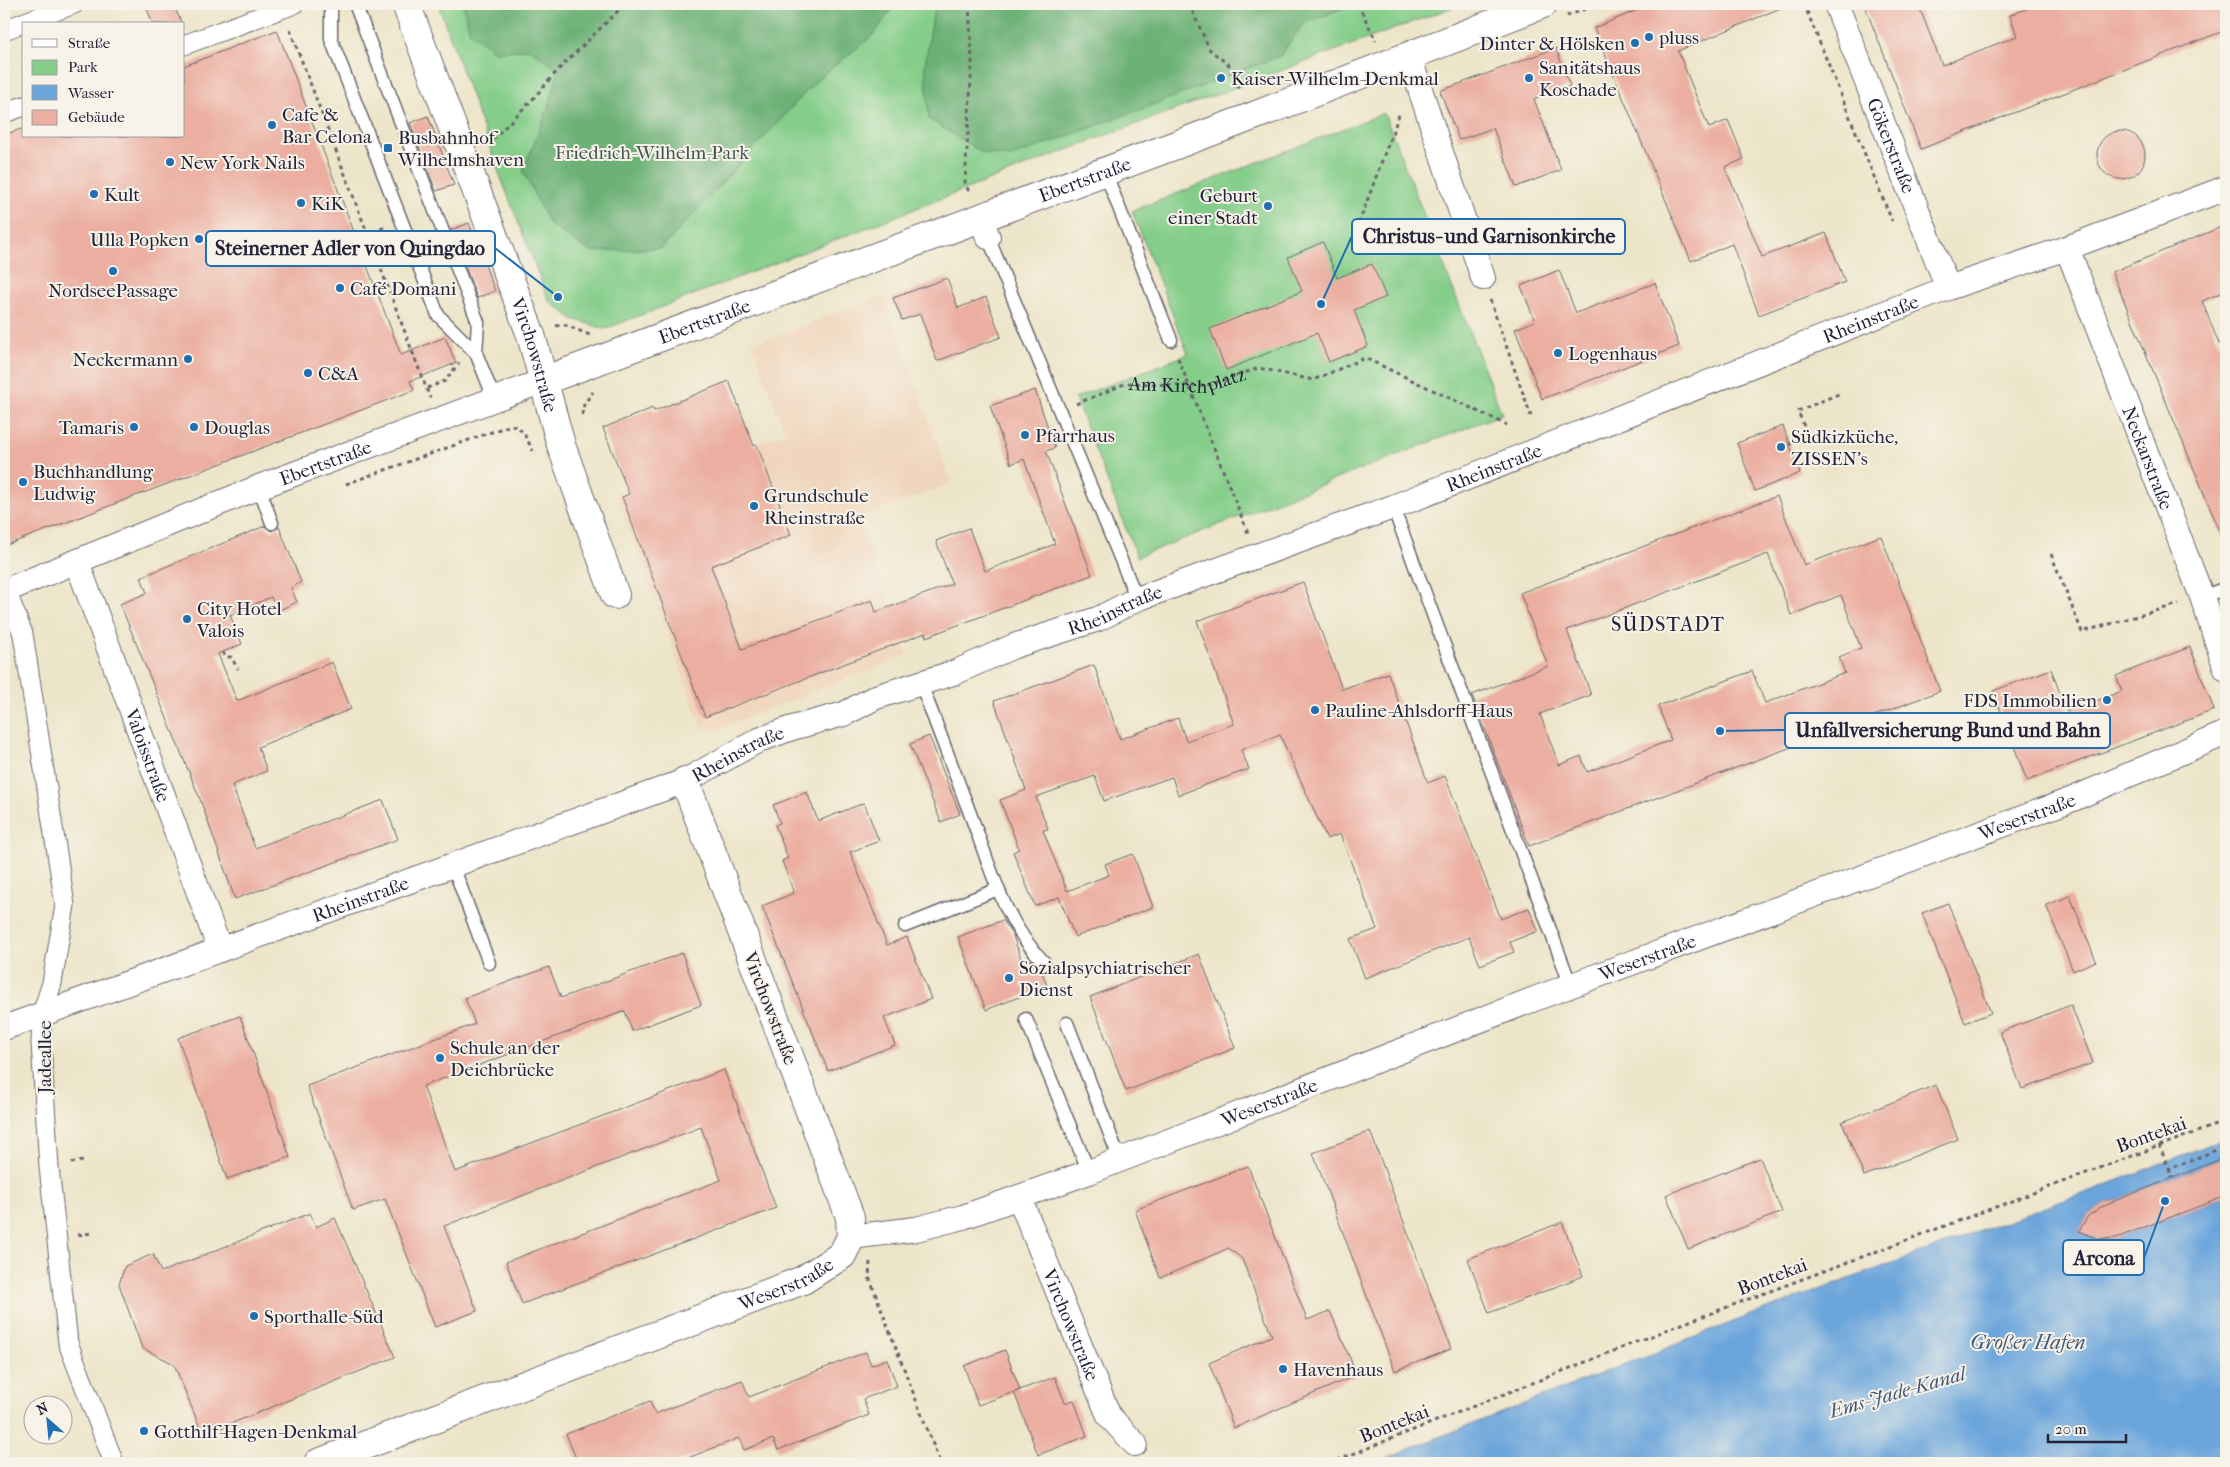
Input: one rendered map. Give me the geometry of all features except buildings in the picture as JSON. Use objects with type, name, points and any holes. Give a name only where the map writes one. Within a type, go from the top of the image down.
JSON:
[{"type":"street","points":[[26,22],[74,4]]},
{"type":"street","name":"Virchowstraße","points":[[406,4],[531,335],[561,445],[615,595]]},
{"type":"street","name":"Ebertstraße","points":[[5,590],[259,487],[494,398],[1251,117],[1404,65],[1543,4]]},
{"type":"street","name":"Gökerstraße","points":[[1836,4],[1948,288]]},
{"type":"street","points":[[185,45],[288,6]]},
{"type":"street","points":[[4,30],[22,23]]},
{"type":"street","points":[[1404,65],[1483,278]]},
{"type":"street","points":[[4,113],[22,107]]},
{"type":"street","name":"Rheinstraße","points":[[4,1028],[685,781],[759,740],[792,728],[844,714],[876,698],[956,672],[1014,646],[1098,619],[1137,599],[1393,507],[1948,288],[2067,248],[2226,188]]},
{"type":"street","name":"Neckarstraße","points":[[2067,248],[2202,597],[2226,669]]},
{"type":"street","name":"Valoisstraße","points":[[77,562],[220,950]]},
{"type":"street","name":"Jadeallee","points":[[5,590],[23,634],[65,905],[52,983],[42,1014],[41,1043],[43,1095],[68,1344],[114,1463]]},
{"type":"street","name":"Weserstraße","points":[[318,1463],[803,1280],[842,1255],[851,1237],[916,1229],[963,1217],[1089,1172],[1571,986],[2073,799],[2226,733]]},
{"type":"street","name":"Virchowstraße","points":[[685,781],[850,1217],[851,1237]]},
{"type":"street","name":"Virchowstraße","points":[[1019,1197],[1109,1416],[1135,1444]]},
{"type":"lane","points":[[331,4],[332,39],[438,315],[476,353],[494,398]]},
{"type":"lane","points":[[355,4],[478,322],[476,353]]},
{"type":"lane","points":[[1105,172],[1171,340]]},
{"type":"lane","points":[[980,218],[1137,599]]},
{"type":"lane","points":[[259,487],[272,523]]},
{"type":"lane","points":[[1393,507],[1571,986]]},
{"type":"lane","points":[[2202,597],[2226,588]]},
{"type":"lane","points":[[921,684],[998,889],[1014,924],[1032,950],[1044,962]]},
{"type":"lane","points":[[453,866],[489,963]]},
{"type":"lane","points":[[905,926],[998,889]]},
{"type":"lane","points":[[1026,1019],[1089,1172]]},
{"type":"lane","points":[[1067,1023],[1120,1160]]},
{"type":"path","points":[[464,157],[488,145],[559,69],[625,4]]},
{"type":"path","points":[[970,4],[972,62],[965,183],[980,218]]},
{"type":"path","points":[[1189,4],[1210,50],[1229,65],[1251,117]]},
{"type":"path","points":[[1356,231],[1404,65],[1358,4]]},
{"type":"path","points":[[1804,4],[1894,225]]},
{"type":"path","points":[[288,6],[427,388]]},
{"type":"path","points":[[1483,278],[1531,416]]},
{"type":"path","points":[[1171,340],[1244,523]]},
{"type":"path","name":"Am Kirchplatz","points":[[1060,410],[1127,383],[1205,386],[1259,368],[1313,380],[1365,358],[1507,426]]},
{"type":"path","points":[[1789,444],[1808,437],[1798,411],[1841,393]]},
{"type":"path","points":[[341,486],[511,424],[518,426],[522,430],[535,455],[561,445]]},
{"type":"path","points":[[2051,554],[2082,632],[2202,597]]},
{"type":"path","points":[[223,652],[224,657],[231,657],[238,670]]},
{"type":"path","name":"Bontekai","points":[[1330,1463],[1674,1327],[2226,1121]]},
{"type":"path","points":[[2159,1146],[2172,1178]]},
{"type":"path","points":[[2169,1169],[2226,1146]]},
{"type":"path","points":[[869,1277],[940,1463]]},
{"type":"shaded area","name":"Grundschule Rheinstraße","points":[[883,296],[952,483],[858,518],[907,655],[712,731],[702,728],[616,495],[785,433],[752,344]]},
{"type":"green space","name":"Friedrich-Wilhelm-Park","points":[[438,4],[1462,4],[1093,140],[605,329],[573,319],[549,301],[499,173]]},
{"type":"green space","points":[[463,4],[892,4],[894,6],[873,35],[817,80],[662,248],[591,252],[549,224],[523,171],[550,103],[559,69],[530,49],[495,52],[470,33]]},
{"type":"green space","points":[[935,4],[1353,4],[1303,24],[1280,56],[1011,157],[983,153],[929,119],[925,65]]},
{"type":"green space","points":[[1384,113],[1502,414],[1137,557],[1075,398],[1188,354],[1132,211]]},
{"type":"water","name":"Großer Hafen","points":[[2226,1138],[2226,1157],[2104,1205],[2088,1216],[2079,1231],[2097,1239],[2116,1238],[2226,1196],[2226,1463],[1373,1463],[1756,1313],[2106,1185]]},
{"type":"place","name":"pluss","points":[[1649,37]]},
{"type":"place","name":"Dinter & Hölsken","points":[[1635,43]]},
{"type":"place","name":"Kaiser-Wilhelm-Denkmal","points":[[1221,78]]},
{"type":"place","name":"Sanitätshaus Koschade","points":[[1529,78]]},
{"type":"place","name":"Cafe & Bar Celona","points":[[272,125]]},
{"type":"place","name":"Busbahnhof Wilhelmshaven","points":[[388,148]]},
{"type":"place","name":"New York Nails","points":[[170,162]]},
{"type":"place","name":"Kult","points":[[94,194]]},
{"type":"place","name":"KiK","points":[[301,203]]},
{"type":"place","name":"Geburt einer Stadt","points":[[1268,206]]},
{"type":"place","name":"Ulla Popken","points":[[199,239]]},
{"type":"place","name":"NordseePassage","points":[[113,271]]},
{"type":"place","name":"Café Domani","points":[[340,288]]},
{"type":"place","name":"Steinerner Adler von Quingdao","points":[[558,297]]},
{"type":"place","name":"Christus- und Garnisonkirche","points":[[1321,304]]},
{"type":"place","name":"Logenhaus","points":[[1558,353]]},
{"type":"place","name":"Neckermann","points":[[188,359]]},
{"type":"place","name":"C&A","points":[[308,373]]},
{"type":"place","name":"Tamaris","points":[[134,427]]},
{"type":"place","name":"Douglas","points":[[194,427]]},
{"type":"place","name":"Pfarrhaus","points":[[1025,435]]},
{"type":"place","name":"Südkizküche, ZISSEN's","points":[[1781,447]]},
{"type":"place","name":"Buchhandlung Ludwig","points":[[23,482]]},
{"type":"place","name":"Grundschule Rheinstraße","points":[[754,506]]},
{"type":"place","name":"City Hotel Valois","points":[[187,619]]},
{"type":"place","name":"FDS Immobilien","points":[[2107,700]]},
{"type":"place","name":"Pauline-Ahlsdorff-Haus","points":[[1315,710]]},
{"type":"place","name":"Unfallversicherung Bund und Bahn","points":[[1720,731]]},
{"type":"place","name":"Sozialpsychiatrischer Dienst","points":[[1009,978]]},
{"type":"place","name":"Schule an der Deichbrücke","points":[[440,1058]]},
{"type":"place","name":"Arcona","points":[[2165,1201]]},
{"type":"place","name":"Sporthalle-Süd","points":[[254,1316]]},
{"type":"place","name":"Havenhaus","points":[[1283,1369]]},
{"type":"place","name":"Gotthilf-Hagen-Denkmal","points":[[144,1431]]},
{"type":"district","name":"SÜDSTADT","points":[[1668,624]]},
{"type":"water label","name":"Ems-Jade-Kanal","points":[[1897,1392]]}]
